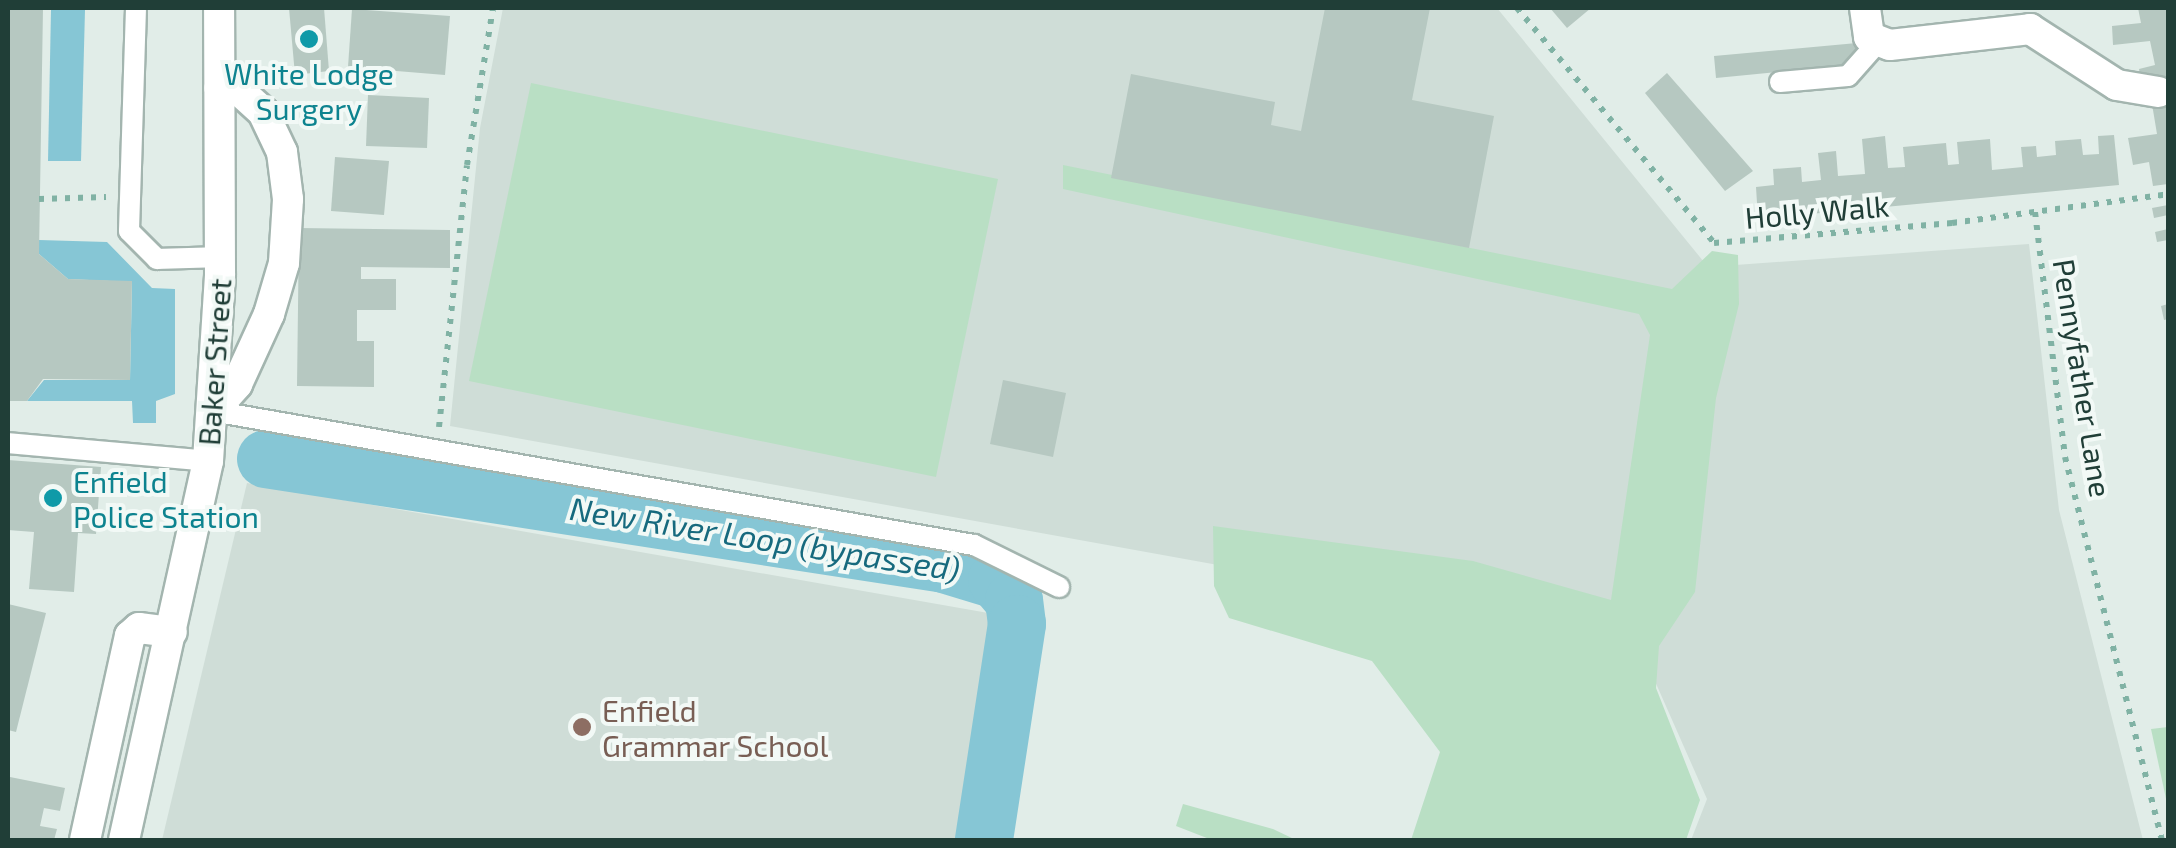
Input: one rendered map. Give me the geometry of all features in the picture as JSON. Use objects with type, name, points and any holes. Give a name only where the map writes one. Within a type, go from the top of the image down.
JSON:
[{"type":"street","name":"Baker Street","points":[[172,632],[139,628],[130,636],[86,834],[125,838],[172,632],[208,461],[221,256],[219,8]]},
{"type":"street","points":[[1865,8],[1868,37],[1879,41],[2030,28],[2116,86],[2158,92]]},
{"type":"street","points":[[213,411],[237,384],[269,314],[284,263],[288,199],[282,152],[263,112],[241,92],[220,88]]},
{"type":"lane","points":[[136,8],[129,231],[157,259],[221,256]]},
{"type":"lane","points":[[1780,82],[1848,76],[1879,41]]},
{"type":"lane","points":[[213,411],[974,545],[1059,586]]},
{"type":"lane","points":[[8,444],[208,461]]},
{"type":"path","points":[[436,450],[467,165],[493,8]]},
{"type":"path","name":"Holly Walk","points":[[1517,8],[1714,243],[2036,212],[2168,194]]},
{"type":"path","points":[[40,199],[106,198]]},
{"type":"path","name":"Pennyfather Lane","points":[[2036,212],[2065,457],[2162,840]]},
{"type":"shaded area","points":[[503,8],[1497,8],[1708,267],[2029,244],[2059,510],[2143,840],[1691,840],[1707,799],[1654,679],[1351,589],[450,426],[480,128]]},
{"type":"shaded area","name":"Enfield Grammar School","points":[[247,483],[994,614],[955,840],[162,840]]},
{"type":"green space","points":[[531,83],[998,179],[936,477],[469,381]]},
{"type":"green space","points":[[1063,165],[1672,289],[1712,251],[1738,255],[1739,304],[1716,398],[1695,592],[1659,646],[1656,688],[1700,800],[1686,840],[1411,840],[1440,752],[1372,661],[1229,618],[1214,586],[1213,526],[1473,561],[1611,600],[1650,335],[1639,314],[1063,189]]},
{"type":"green space","points":[[2168,727],[2168,808],[2151,729]]},
{"type":"green space","points":[[1183,804],[1273,829],[1296,840],[1212,840],[1176,826]]},
{"type":"water","points":[[51,10],[85,10],[81,161],[48,161]]},
{"type":"water","points":[[39,240],[107,242],[152,288],[175,289],[175,394],[156,401],[156,423],[133,423],[132,401],[27,401],[44,380],[130,380],[132,282],[68,279],[39,254]]},
{"type":"building","points":[[8,8],[43,8],[39,254],[68,279],[132,281],[130,380],[43,379],[27,401],[8,401]]},
{"type":"building","name":"White Lodge Surgery","points":[[289,8],[324,8],[329,71],[295,75]]},
{"type":"building","points":[[1325,8],[1430,8],[1412,100],[1494,116],[1469,248],[1111,178],[1131,74],[1275,102],[1271,125],[1301,131]]},
{"type":"building","points":[[1550,8],[1591,8],[1567,28]]},
{"type":"building","points":[[2138,8],[2167,8],[2168,19],[2168,76],[2142,86],[2139,69],[2155,65],[2150,41],[2113,45],[2112,26],[2141,23]]},
{"type":"building","points":[[352,9],[450,16],[445,75],[348,67]]},
{"type":"building","points":[[1857,43],[1859,64],[1716,78],[1714,56]]},
{"type":"building","points":[[1667,73],[1753,171],[1725,191],[1645,93]]},
{"type":"building","points":[[2168,79],[2168,184],[2153,186],[2149,162],[2133,165],[2128,138],[2157,134],[2152,104],[2161,80]]},
{"type":"building","points":[[368,95],[429,98],[427,148],[366,146]]},
{"type":"building","points":[[2114,135],[2119,185],[1758,219],[1756,187],[1774,185],[1773,169],[1801,167],[1802,182],[1821,180],[1818,153],[1836,151],[1838,176],[1865,174],[1862,139],[1885,136],[1888,168],[1905,167],[1903,147],[1946,143],[1948,165],[1959,164],[1957,142],[1990,139],[1992,170],[2023,167],[2021,147],[2036,146],[2037,157],[2056,155],[2055,141],[2081,139],[2083,155],[2099,154],[2098,136]]},
{"type":"building","points":[[335,157],[389,161],[384,215],[331,211]]},
{"type":"building","points":[[2168,205],[2168,215],[2154,218],[2152,208]]},
{"type":"building","points":[[299,228],[450,230],[450,268],[361,267],[361,279],[396,279],[396,310],[357,310],[357,341],[374,341],[374,387],[297,386]]},
{"type":"building","points":[[2168,229],[2168,240],[2157,242],[2155,232]]},
{"type":"building","points":[[2168,304],[2168,319],[2164,320],[2161,306]]},
{"type":"building","points":[[1003,380],[1066,393],[1053,457],[990,444]]},
{"type":"building","name":"Enfield Police Station","points":[[8,460],[101,467],[96,534],[78,533],[74,592],[29,589],[34,532],[8,530]]},
{"type":"building","points":[[8,604],[46,613],[16,732],[8,730]]},
{"type":"building","points":[[10,777],[65,788],[60,811],[44,808],[40,826],[57,829],[54,840],[8,840]]},
{"type":"waterway","name":"New River Loop (bypassed)","points":[[266,459],[944,564],[997,580],[1014,600],[1017,624],[984,840]]},
{"type":"place","name":"White Lodge Surgery","points":[[309,39]]},
{"type":"place","name":"Enfield Police Station","points":[[53,498]]},
{"type":"place","name":"Enfield Grammar School","points":[[582,727]]}]
